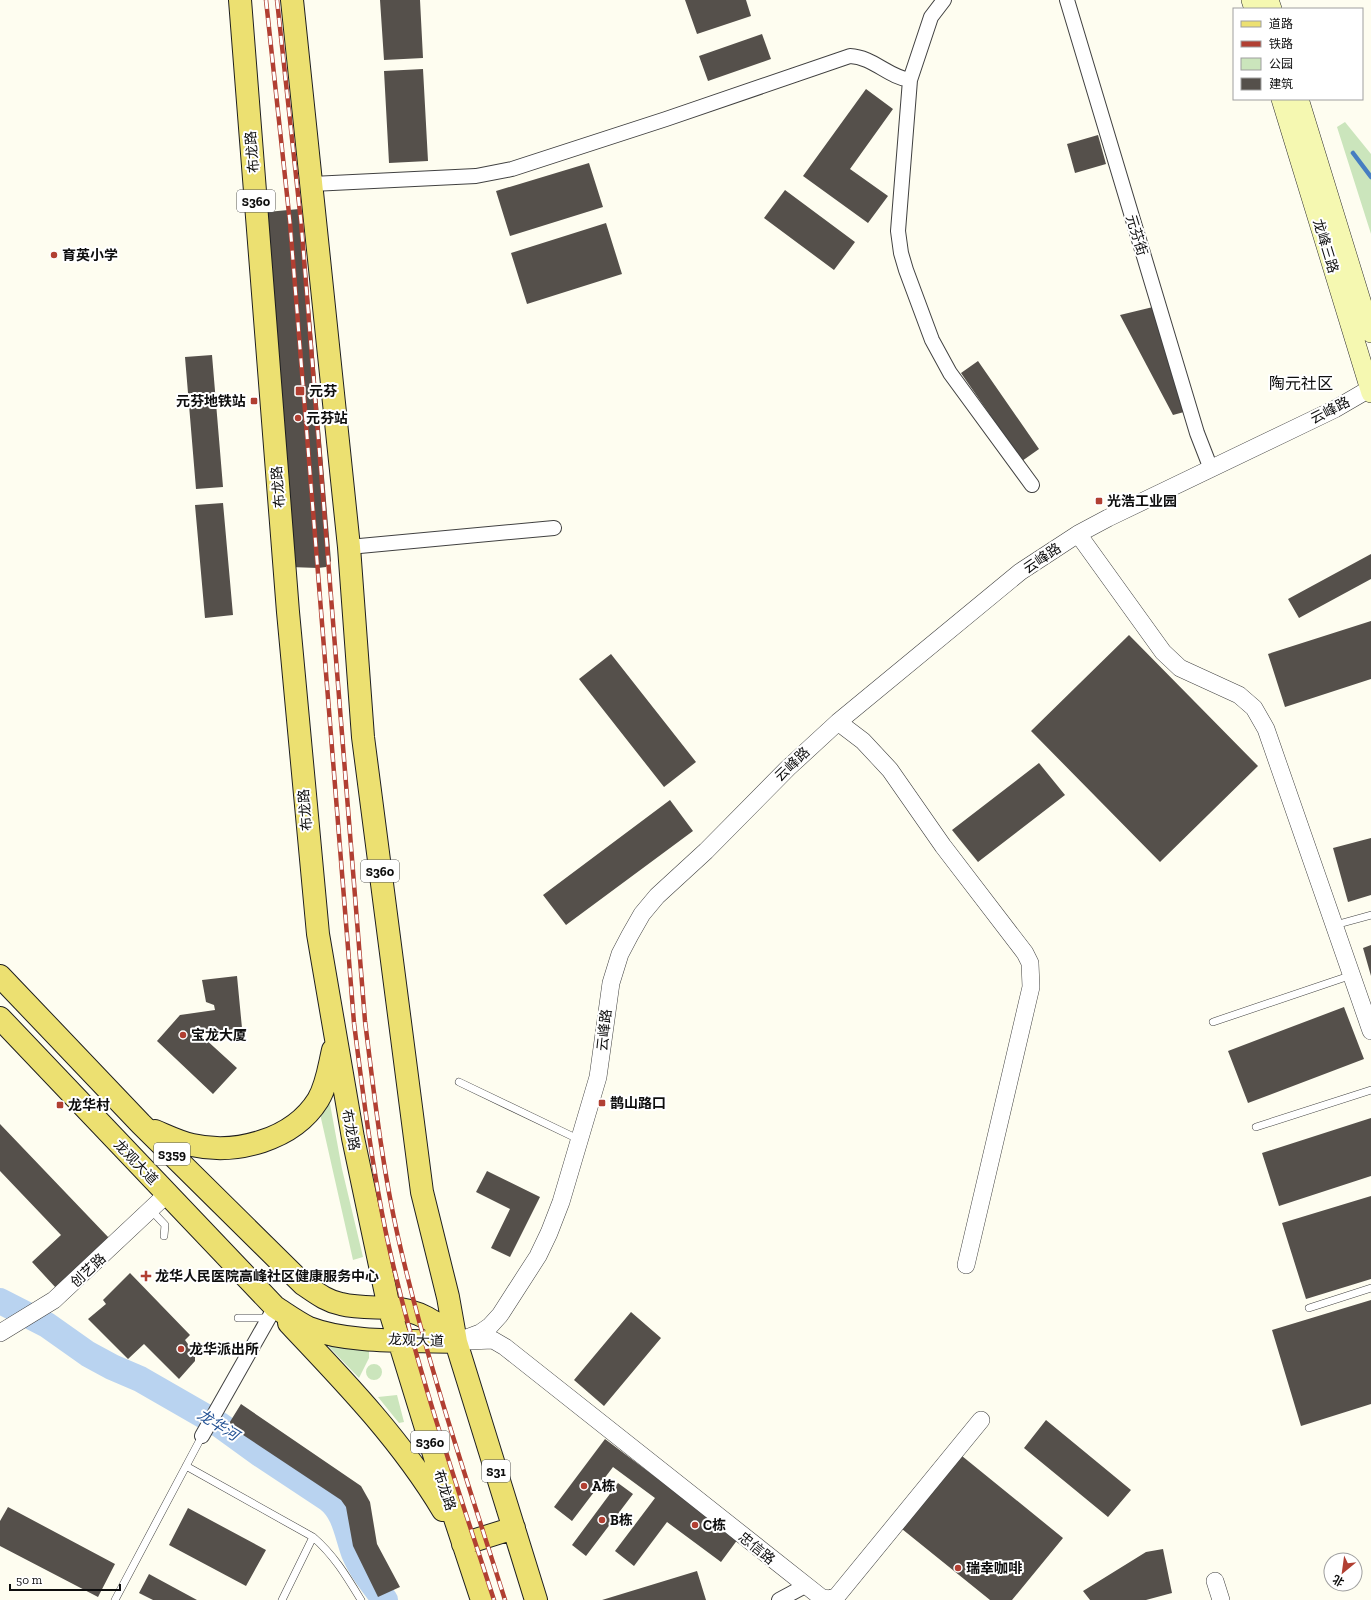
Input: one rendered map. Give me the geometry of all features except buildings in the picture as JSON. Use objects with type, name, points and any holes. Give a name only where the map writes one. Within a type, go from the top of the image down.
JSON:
[{"type":"main road","name":"布龙路","points":[[240,0],[306,824],[318,934],[335,1041],[353,1138],[389,1308],[482,1600]]},
{"type":"main road","name":"S360","points":[[292,0],[349,547],[363,737],[422,1192],[448,1298],[456,1342]]},
{"type":"main road","name":"龙峰三路","points":[[1281,100],[1371,389]]},
{"type":"main road","name":"龙峰三路","points":[[1300,100],[1371,333]]},
{"type":"main road","name":"龙观大道","points":[[0,976],[141,1124],[303,1284],[327,1300],[340,1304],[353,1307],[389,1308],[420,1315],[431,1320],[447,1331],[456,1342]]},
{"type":"main road","name":"龙观大道","points":[[0,1018],[167,1194],[271,1314],[296,1321],[319,1331],[347,1337],[456,1342]]},
{"type":"main road","points":[[141,1124],[178,1140],[207,1147],[236,1147],[267,1139],[292,1127],[310,1111],[324,1086],[335,1041]]},
{"type":"main road","points":[[271,1314],[365,1404],[399,1444],[435,1496],[463,1544],[514,1528]]},
{"type":"main road","name":"S31","points":[[456,1342],[536,1600]]},
{"type":"street","points":[[944,0],[931,17],[910,80],[898,231],[901,253],[932,340],[950,373],[1032,485]]},
{"type":"street","name":"元芬街","points":[[1067,0],[1197,433],[1211,469]]},
{"type":"street","points":[[312,184],[476,176],[512,169],[666,119],[850,56],[863,58],[894,76],[910,80]]},
{"type":"street","name":"云峰路","points":[[456,1342],[469,1338],[490,1326],[512,1298],[538,1256],[561,1202],[598,1077],[611,983],[620,954],[642,914],[657,896],[711,846],[788,768],[838,722],[1020,572],[1078,534],[1334,409],[1371,389]]},
{"type":"street","points":[[349,547],[554,528]]},
{"type":"street","points":[[1078,534],[1163,652],[1180,668],[1239,695],[1254,708],[1266,728],[1370,1024]]},
{"type":"street","points":[[838,722],[863,742],[890,770],[943,846],[1025,953],[1030,963],[1031,987],[966,1265]]},
{"type":"street","name":"创艺路","points":[[5,1331],[54,1300],[167,1194]]},
{"type":"street","points":[[202,1435],[271,1314]]},
{"type":"street","name":"忠信路","points":[[456,1342],[487,1340],[499,1343],[822,1598],[830,1599],[837,1596],[981,1420]]},
{"type":"street","points":[[1215,1581],[1221,1600]]},
{"type":"street","points":[[779,1600],[805,1586]]},
{"type":"lane","points":[[1335,926],[1371,915]]},
{"type":"lane","points":[[1213,1022],[1352,975]]},
{"type":"lane","points":[[459,1082],[580,1140]]},
{"type":"lane","points":[[1256,1127],[1371,1090]]},
{"type":"lane","points":[[151,1210],[163,1222],[164,1236]]},
{"type":"lane","points":[[1309,1308],[1371,1288]]},
{"type":"lane","points":[[238,1318],[264,1318],[271,1314]]},
{"type":"lane","points":[[115,1600],[202,1435]]},
{"type":"lane","points":[[186,1466],[313,1537],[328,1550],[336,1560],[362,1600]]},
{"type":"lane","points":[[282,1600],[313,1537]]},
{"type":"green space","points":[[1345,122],[1371,154],[1371,234],[1337,127]]},
{"type":"green space","points":[[328,1093],[342,1169],[363,1257],[353,1260],[318,1105]]},
{"type":"green space","points":[[329,1343],[369,1347],[369,1358],[359,1378],[329,1347]]},
{"type":"green space","points":[[371,1364],[377,1364],[382,1369],[380,1378],[377,1380],[371,1380],[366,1375],[366,1369]]},
{"type":"green space","points":[[397,1395],[404,1422],[399,1423],[378,1397]]},
{"type":"waterway","points":[[1353,153],[1371,177]]},
{"type":"waterway","name":"龙华河","points":[[0,1301],[47,1325],[88,1354],[112,1367],[140,1379],[220,1425],[260,1454],[328,1499],[334,1504],[342,1517],[360,1566],[385,1600]]},
{"type":"railway","points":[[266,0],[290,223],[354,1023],[368,1130],[387,1238],[422,1375],[494,1600]]},
{"type":"railway","points":[[277,0],[301,222],[365,1021],[379,1129],[392,1210],[421,1329],[505,1600]]},
{"type":"place","name":"育英小学","points":[[54,255]]},
{"type":"place","name":"元芬","points":[[300,391]]},
{"type":"place","name":"元芬地铁站","points":[[254,401]]},
{"type":"place","name":"元芬站","points":[[298,418]]},
{"type":"place","name":"光浩工业园","points":[[1099,501]]},
{"type":"place","name":"宝龙大厦","points":[[183,1035]]},
{"type":"place","name":"鹊山路口","points":[[602,1103]]},
{"type":"place","name":"龙华村","points":[[60,1105]]},
{"type":"place","name":"龙华人民医院高峰社区健康服务中心","points":[[146,1276]]},
{"type":"place","name":"龙华派出所","points":[[181,1349]]},
{"type":"place","name":"A栋","points":[[584,1486]]},
{"type":"place","name":"B栋","points":[[602,1520]]},
{"type":"place","name":"C栋","points":[[695,1525]]},
{"type":"place","name":"瑞幸咖啡","points":[[958,1568]]},
{"type":"district","name":"陶元社区","points":[[1301,383]]}]
